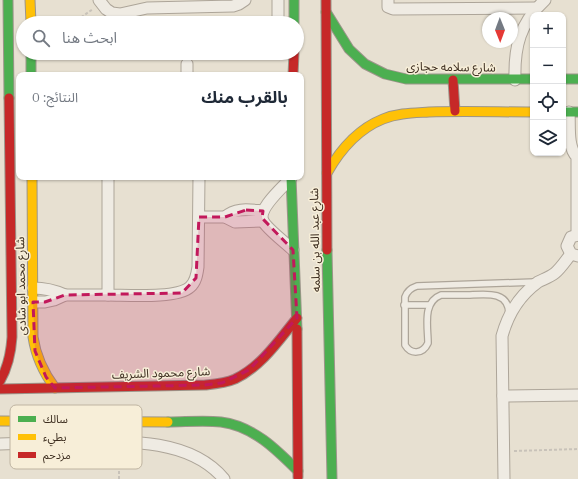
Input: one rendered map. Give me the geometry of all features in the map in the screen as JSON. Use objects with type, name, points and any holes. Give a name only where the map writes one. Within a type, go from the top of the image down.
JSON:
[{"type":"street","name":"شارع محمد ابو شادى","points":[[8,0],[16,179]]},
{"type":"street","points":[[30,0],[31,16]]},
{"type":"street","points":[[100,2],[112,13],[120,14],[147,8],[233,6],[245,0]]},
{"type":"street","points":[[278,0],[278,16]]},
{"type":"street","points":[[294,0],[294,16]]},
{"type":"street","name":"شارع عبد الله بن سلمه","points":[[326,0],[327,260],[332,479]]},
{"type":"street","points":[[388,0],[388,7],[393,9],[485,4],[536,8]]},
{"type":"street","points":[[516,80],[515,61],[519,37],[525,24],[536,8],[545,0]]},
{"type":"street","name":"شارع سلامه حجازى","points":[[326,11],[349,49],[366,64],[385,74],[406,79],[530,79]]},
{"type":"street","points":[[31,60],[31,72]]},
{"type":"street","points":[[293,72],[294,60]]},
{"type":"street","points":[[566,79],[578,79]]},
{"type":"street","points":[[453,80],[455,111]]},
{"type":"street","points":[[327,173],[337,156],[350,141],[366,128],[383,120],[402,114],[455,111],[530,112]]},
{"type":"street","points":[[504,479],[502,336],[509,316],[520,299],[540,282],[556,272],[575,255],[568,249],[568,242],[571,237],[578,235],[578,157],[575,154],[571,144],[570,112]]},
{"type":"street","name":"شارع محمد ابو شادى","points":[[0,382],[8,365],[22,314],[16,180]]},
{"type":"street","name":"شارع محمد ابو شادى","points":[[22,314],[33,302],[32,180]]},
{"type":"street","points":[[108,180],[108,296]]},
{"type":"street","points":[[33,288],[54,290],[65,295],[108,296],[172,295],[191,287],[196,278],[198,267],[199,180]]},
{"type":"street","points":[[199,217],[225,216],[235,222],[263,216],[290,180]]},
{"type":"street","name":"شارع عبد الله بن سلمه","points":[[291,180],[297,318],[298,475]]},
{"type":"street","points":[[263,216],[267,226],[293,250]]},
{"type":"street","points":[[33,302],[54,300],[65,295]]},
{"type":"street","name":"شارع محمد ابو شادى","points":[[22,314],[34,337],[35,351],[40,365],[46,377],[56,388]]},
{"type":"street","name":"شارع محمود الشريف","points":[[0,389],[204,385],[222,383],[236,378],[260,361],[297,318]]},
{"type":"street","points":[[502,396],[578,395]]},
{"type":"street","points":[[0,421],[10,421]]},
{"type":"street","points":[[142,422],[221,422],[238,426],[252,432],[278,452],[298,475]]},
{"type":"street","points":[[142,443],[180,451],[196,457],[209,465],[224,479]]},
{"type":"street","points":[[0,444],[10,444]]},
{"type":"lane","points":[[509,316],[509,311],[505,302],[502,298],[493,294],[441,295],[434,298],[429,305],[428,343],[423,349],[415,352],[409,350],[405,344],[404,305],[406,293],[417,286],[540,282]]},
{"type":"lane","points":[[404,305],[429,305]]},
{"type":"path","points":[[82,16],[100,2]]},
{"type":"path","points":[[503,452],[578,449]]},
{"type":"highlighted area","points":[[246,210],[263,211],[262,218],[293,250],[297,318],[249,370],[222,383],[205,385],[55,388],[46,377],[35,351],[33,302],[45,302],[65,295],[182,293],[196,278],[199,217],[225,217]]},
{"type":"traffic: fast","points":[[8,0],[9,98]]},
{"type":"traffic: fast","points":[[294,0],[294,16]]},
{"type":"traffic: fast","points":[[326,12],[349,49],[365,64],[385,74],[406,79],[530,79]]},
{"type":"traffic: fast","points":[[31,60],[31,72]]},
{"type":"traffic: fast","points":[[566,79],[578,79]]},
{"type":"traffic: fast","points":[[566,112],[578,112]]},
{"type":"traffic: fast","points":[[291,180],[297,329]]},
{"type":"traffic: fast","points":[[327,250],[332,479]]},
{"type":"traffic: fast","points":[[168,422],[215,421],[233,424],[254,433],[298,471]]},
{"type":"traffic: slow","points":[[30,0],[31,16]]},
{"type":"traffic: slow","points":[[327,173],[350,141],[374,123],[389,117],[429,112],[530,112]]},
{"type":"traffic: slow","points":[[32,180],[33,337],[41,364],[55,388]]},
{"type":"traffic: slow","points":[[0,421],[10,421]]},
{"type":"traffic: slow","points":[[142,422],[168,422]]},
{"type":"traffic: jam","points":[[326,0],[327,250]]},
{"type":"traffic: jam","points":[[293,72],[294,60]]},
{"type":"traffic: jam","points":[[453,80],[455,111]]},
{"type":"traffic: jam","points":[[0,381],[9,360],[12,337],[9,98]]},
{"type":"traffic: jam","points":[[0,389],[205,385],[224,382],[245,374],[262,360],[277,344],[297,318]]},
{"type":"traffic: jam","points":[[297,329],[298,477]]}]
